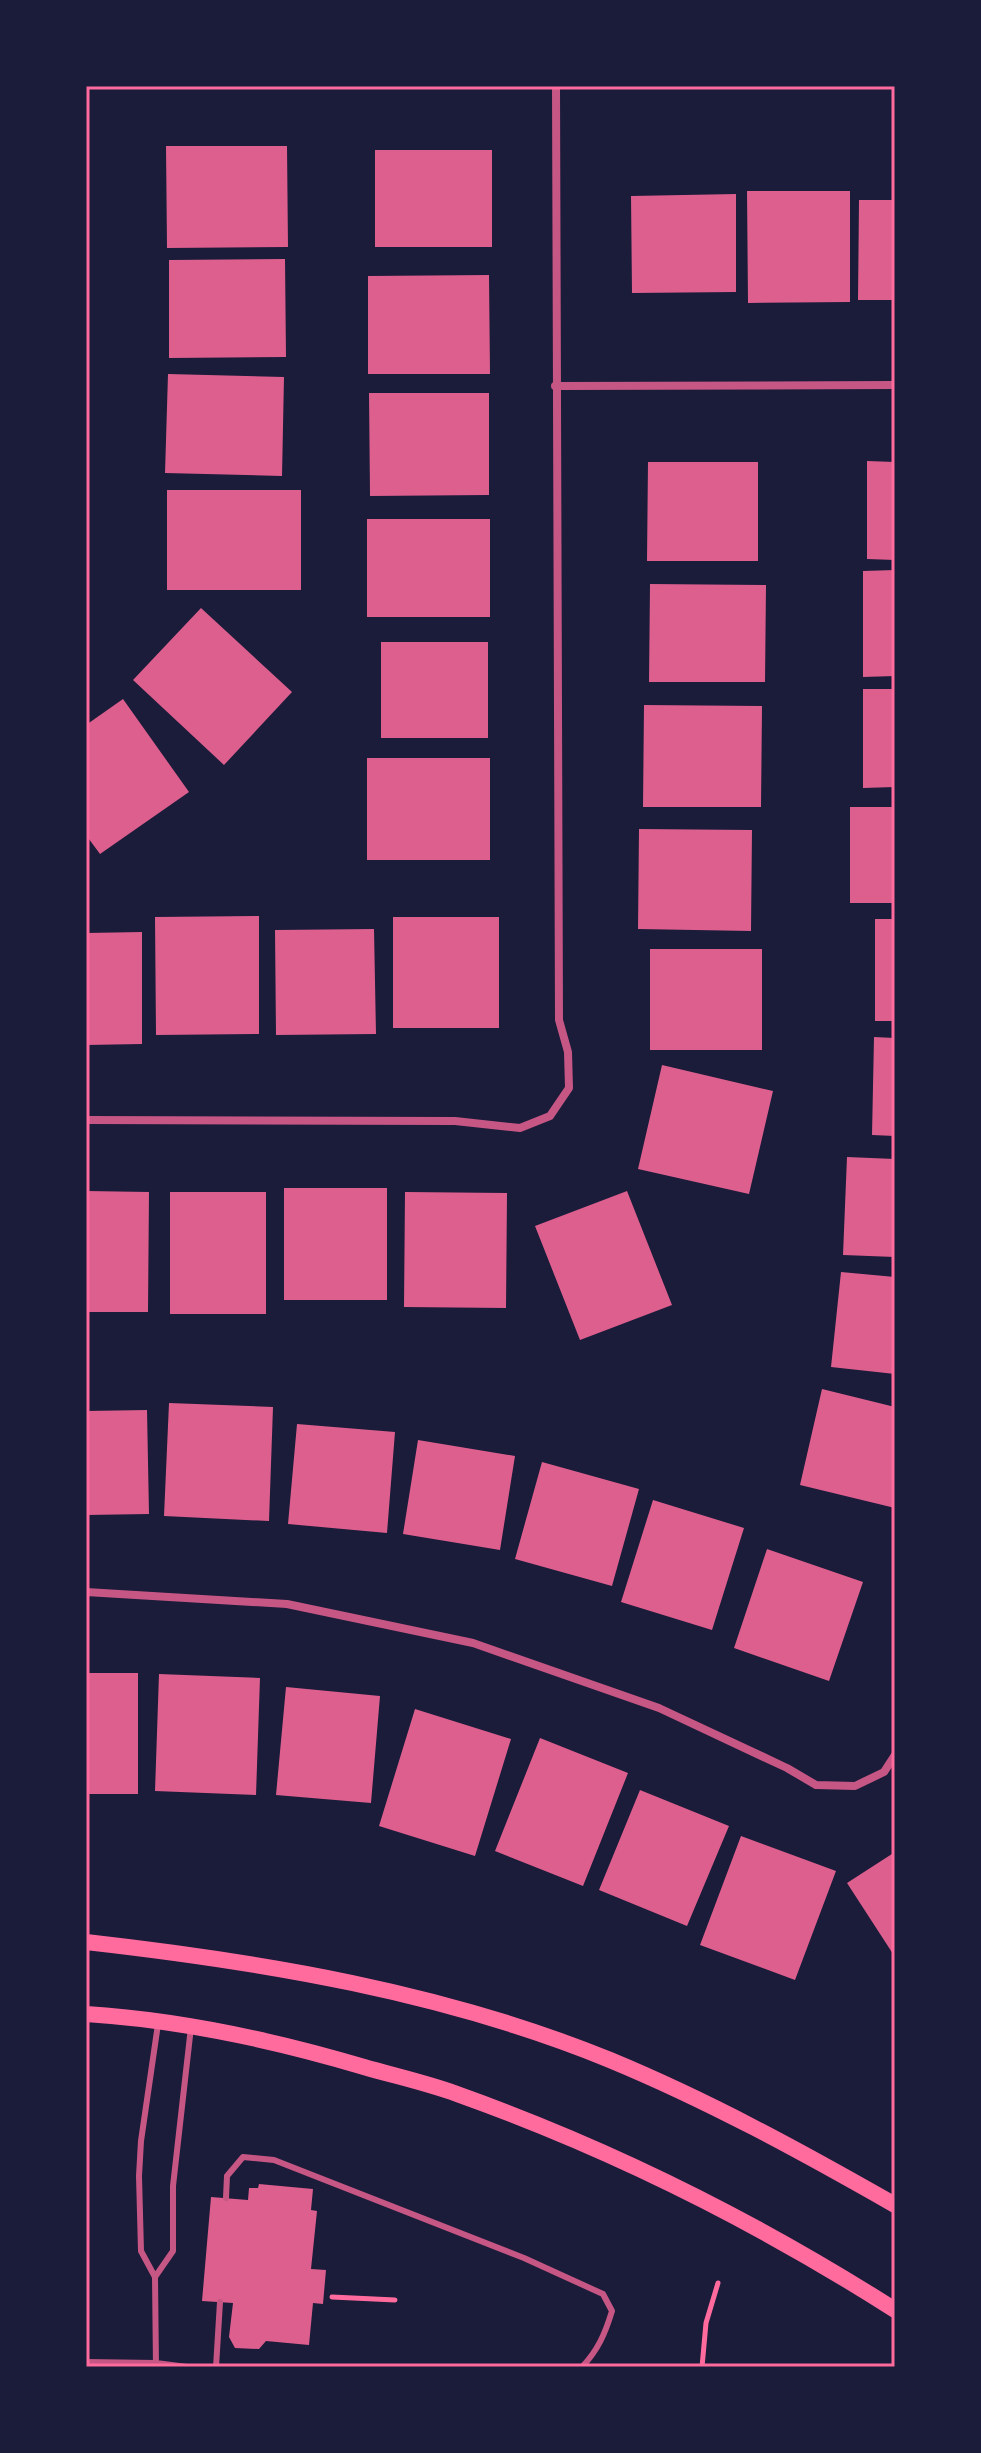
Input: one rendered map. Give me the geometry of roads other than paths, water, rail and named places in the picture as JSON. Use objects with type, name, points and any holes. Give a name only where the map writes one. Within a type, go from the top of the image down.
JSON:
[{"type":"main road","points":[[86,1942],[165,1951],[348,1983],[433,2002],[517,2026],[610,2060],[759,2128],[895,2205]]},
{"type":"main road","points":[[86,2014],[158,2020],[283,2043],[454,2093],[626,2161],[783,2241],[895,2310]]},
{"type":"street","points":[[86,1120],[455,1121],[520,1128],[550,1116],[569,1088],[568,1052],[559,1020],[556,86]]},
{"type":"street","points":[[555,386],[895,385]]},
{"type":"street","points":[[86,1592],[287,1604],[473,1643],[659,1708],[787,1768],[816,1785],[855,1786],[884,1772],[895,1755]]},
{"type":"lane","points":[[156,2365],[155,2277],[141,2251],[139,2176],[158,2020]]},
{"type":"lane","points":[[155,2277],[173,2251],[173,2186],[192,2026]]},
{"type":"lane","points":[[226,2198],[227,2176],[243,2157],[274,2160],[524,2258],[603,2294],[612,2311],[595,2354],[582,2367]]},
{"type":"lane","points":[[216,2367],[220,2302]]},
{"type":"lane","points":[[86,2362],[187,2367]]}]
